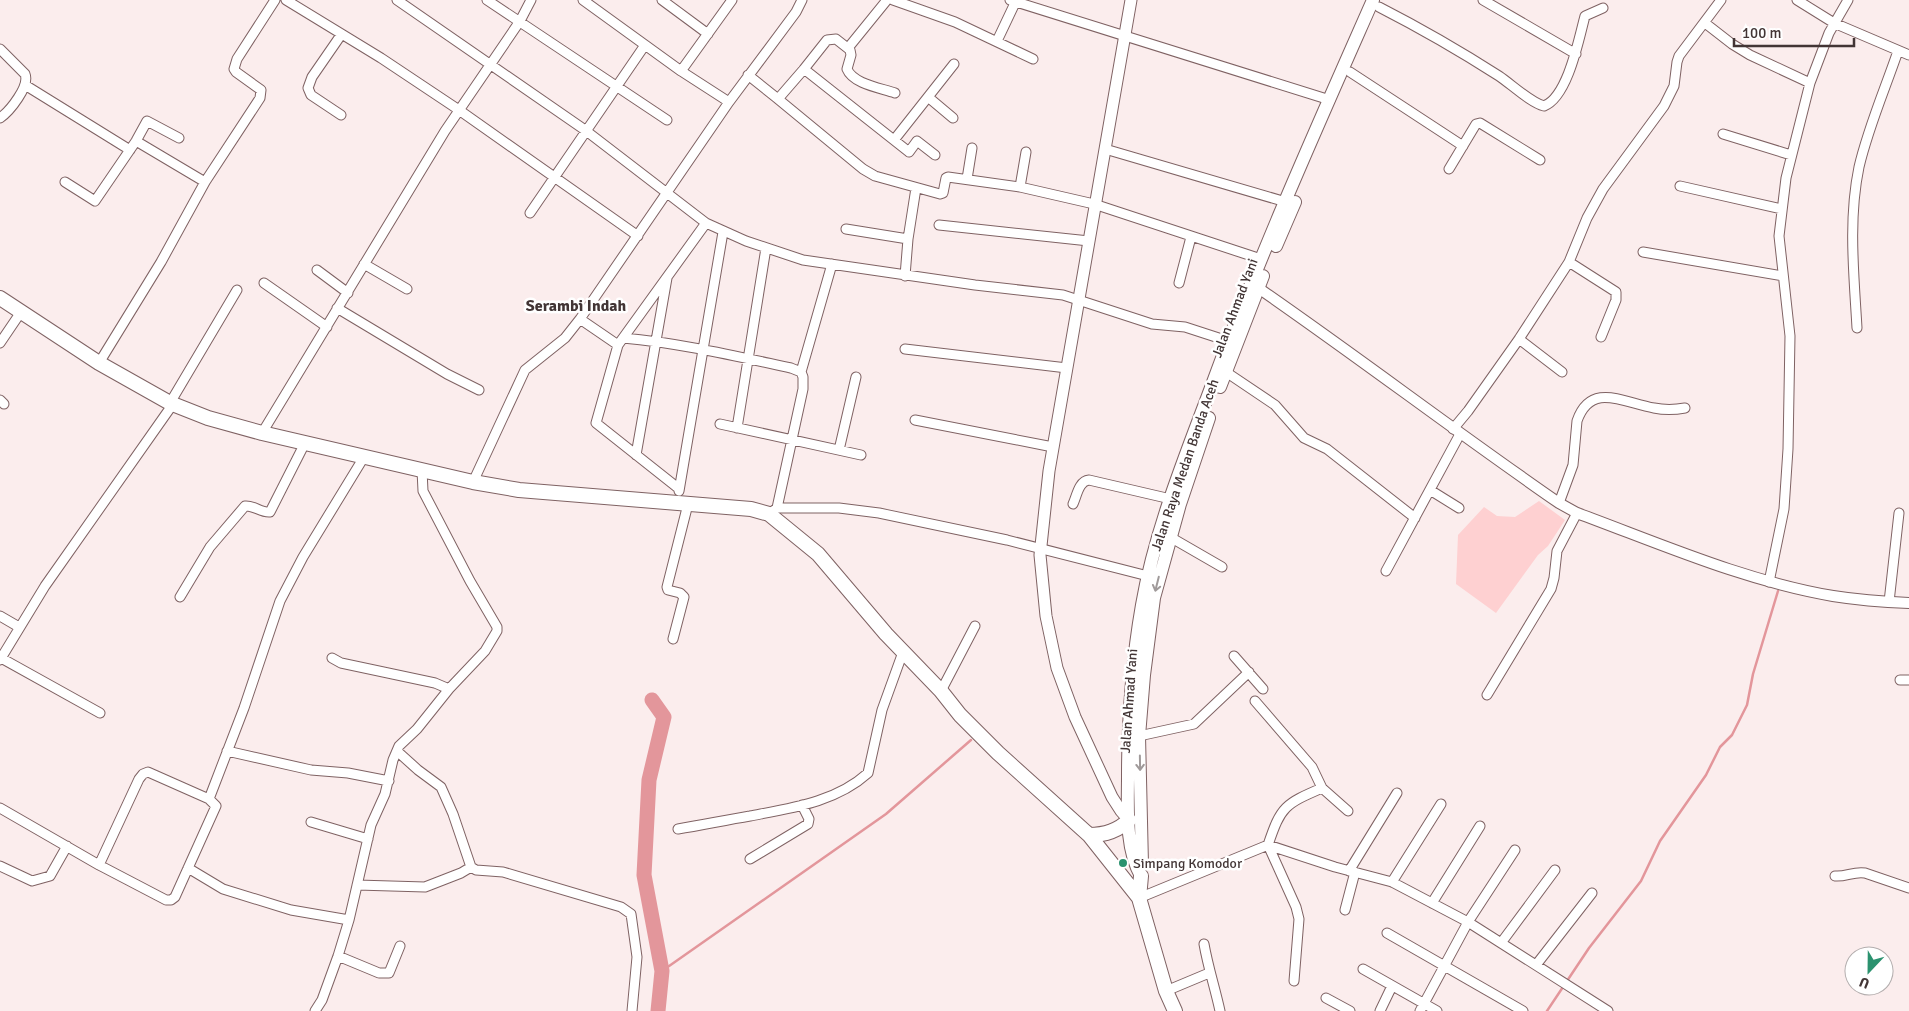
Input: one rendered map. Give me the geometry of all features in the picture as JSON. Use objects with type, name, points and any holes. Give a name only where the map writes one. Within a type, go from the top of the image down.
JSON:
[{"type":"highway","points":[[0,298],[99,363],[172,404],[208,418],[262,433],[473,482],[519,490],[773,511],[818,554],[886,634],[941,691],[960,715],[998,753],[1089,834],[1139,898]]},
{"type":"highway","points":[[1089,834],[1108,833],[1124,826],[1129,820]]},
{"type":"highway","name":"Jalan Raya Medan Banda Aceh","points":[[1141,876],[1139,898],[1166,991],[1175,1011]]},
{"type":"main road","points":[[1129,820],[1112,797],[1079,726],[1057,668],[1046,616],[1041,549],[1053,447],[1131,0]]},
{"type":"main road","name":"Jalan Ahmad Yani","points":[[1141,876],[1140,736],[1144,676],[1154,598],[1170,536],[1175,500],[1226,372],[1255,285],[1350,72],[1374,2]]},
{"type":"main road","name":"Jalan Raya Medan Banda Aceh","points":[[1141,876],[1134,865],[1129,820],[1128,750],[1132,673],[1148,576],[1228,341],[1255,285],[1261,259],[1374,2]]},
{"type":"street","points":[[99,363],[161,262],[205,182],[262,94],[258,86],[234,69],[237,59],[275,0]]},
{"type":"street","points":[[286,0],[381,58],[459,110],[638,236]]},
{"type":"street","points":[[397,0],[585,130],[706,223],[723,232],[803,260],[905,276],[1052,293],[1080,299],[1152,324],[1185,327],[1228,341]]},
{"type":"street","points":[[487,0],[667,120]]},
{"type":"street","points":[[262,433],[459,110],[520,21],[531,0]]},
{"type":"street","points":[[583,0],[729,102]]},
{"type":"street","points":[[662,0],[708,34]]},
{"type":"street","points":[[681,70],[732,0]]},
{"type":"street","points":[[473,482],[525,370],[565,338],[580,319],[729,102],[796,12],[802,0]]},
{"type":"street","points":[[848,48],[887,0]]},
{"type":"street","points":[[893,0],[955,22],[1033,59]]},
{"type":"street","points":[[1483,0],[1576,54]]},
{"type":"street","points":[[1386,571],[1430,490],[1456,431],[1569,262],[1595,202],[1664,106],[1674,86],[1676,62],[1679,56],[1721,0]]},
{"type":"street","points":[[1797,0],[1834,23],[1909,55]]},
{"type":"street","points":[[1775,583],[1784,509],[1788,449],[1790,336],[1779,236],[1782,208],[1791,154],[1810,83],[1834,23],[1848,0]]},
{"type":"street","points":[[997,41],[1013,1],[1330,100]]},
{"type":"street","points":[[1374,2],[1447,43],[1514,86],[1539,105],[1548,104],[1558,93],[1576,54],[1584,16],[1603,8]]},
{"type":"street","points":[[1705,23],[1744,51],[1810,83]]},
{"type":"street","points":[[341,35],[312,77],[308,88],[311,95],[341,115]]},
{"type":"street","points":[[778,99],[829,39],[836,39],[851,52],[846,69],[849,73],[862,81],[895,93]]},
{"type":"street","points":[[530,213],[645,45]]},
{"type":"street","points":[[0,49],[25,74],[27,79],[10,109],[0,118]]},
{"type":"street","points":[[1857,328],[1852,239],[1858,174],[1867,141],[1898,51]]},
{"type":"street","points":[[894,140],[954,64]]},
{"type":"street","points":[[804,69],[909,152],[917,141],[935,155]]},
{"type":"street","points":[[1350,72],[1463,146]]},
{"type":"street","points":[[748,75],[863,169],[876,176],[942,194],[946,177],[1020,187],[1094,204],[1261,259]]},
{"type":"street","points":[[25,85],[130,150]]},
{"type":"street","points":[[928,97],[953,118]]},
{"type":"street","points":[[64,182],[95,201],[148,120],[179,138]]},
{"type":"street","points":[[1449,169],[1476,124],[1480,123],[1540,160]]},
{"type":"street","points":[[1723,134],[1791,154]]},
{"type":"street","points":[[136,141],[205,182]]},
{"type":"street","points":[[967,179],[972,148]]},
{"type":"street","points":[[1105,149],[1286,202]]},
{"type":"street","points":[[1020,187],[1026,152]]},
{"type":"street","points":[[1680,186],[1782,208]]},
{"type":"street","points":[[905,276],[908,239],[916,188]]},
{"type":"street","points":[[678,488],[596,423],[620,341],[706,223]]},
{"type":"street","points":[[939,225],[1088,241]]},
{"type":"street","points":[[846,230],[908,239]]},
{"type":"street","points":[[673,639],[684,597],[680,593],[668,590],[666,587],[684,504],[678,488],[704,349],[723,232]]},
{"type":"street","points":[[1179,283],[1191,237]]},
{"type":"street","points":[[737,428],[766,248]]},
{"type":"street","points":[[1642,252],[1783,276]]},
{"type":"street","points":[[1569,262],[1616,292],[1616,300],[1602,337]]},
{"type":"street","points":[[364,264],[407,288]]},
{"type":"street","points":[[832,264],[801,372],[803,389],[773,511],[839,508],[879,513],[1007,540],[1148,576]]},
{"type":"street","points":[[317,270],[348,293]]},
{"type":"street","points":[[636,455],[668,273]]},
{"type":"street","points":[[264,283],[326,326]]},
{"type":"street","points":[[1255,285],[1359,358],[1456,431],[1559,503],[1577,513],[1718,565],[1775,583],[1833,596],[1909,603]]},
{"type":"street","points":[[100,713],[0,659],[51,578],[172,404],[237,290]]},
{"type":"street","points":[[337,308],[447,374],[479,390]]},
{"type":"street","points":[[0,343],[21,312]]},
{"type":"street","points":[[580,319],[620,341],[657,341],[704,349],[791,368],[801,372]]},
{"type":"street","points":[[1518,339],[1562,372]]},
{"type":"street","points":[[905,349],[1067,368]]},
{"type":"street","points":[[1226,372],[1275,405],[1304,438],[1323,446],[1415,518]]},
{"type":"street","points":[[839,450],[856,377]]},
{"type":"street","points":[[1559,503],[1573,465],[1577,421],[1579,415],[1592,400],[1604,397],[1652,408],[1672,410],[1685,408]]},
{"type":"street","points":[[915,420],[1053,447]]},
{"type":"street","points":[[720,424],[861,455]]},
{"type":"street","points":[[180,597],[210,547],[246,506],[270,512],[305,443]]},
{"type":"street","points":[[209,798],[244,708],[280,601],[303,557],[364,457]]},
{"type":"street","points":[[315,1011],[322,1000],[338,956],[349,920],[368,839],[389,781],[393,760],[397,751],[484,650],[497,632],[497,627],[422,491],[422,470]]},
{"type":"street","points":[[1073,504],[1084,480],[1175,500]]},
{"type":"street","points":[[1430,490],[1459,508]]},
{"type":"street","points":[[1487,695],[1551,589],[1557,551],[1577,513]]},
{"type":"street","points":[[1889,602],[1900,513]]},
{"type":"street","points":[[1170,536],[1222,567]]},
{"type":"street","points":[[0,616],[19,627]]},
{"type":"street","points":[[941,691],[975,626]]},
{"type":"street","points":[[678,829],[823,800],[847,789],[868,773],[882,710],[903,652]]},
{"type":"street","points":[[1234,656],[1263,688]]},
{"type":"street","points":[[332,658],[341,663],[435,683],[449,689]]},
{"type":"street","points":[[1140,736],[1194,724],[1249,672]]},
{"type":"street","points":[[1256,701],[1312,767],[1322,788],[1348,811]]},
{"type":"street","points":[[227,751],[312,770],[348,773],[389,781]]},
{"type":"street","points":[[397,751],[440,787],[453,814],[471,867],[476,870],[499,870],[603,901],[621,907],[631,914],[637,957],[632,1011]]},
{"type":"street","points":[[0,808],[99,865],[166,900],[171,900],[175,897],[216,806],[209,798],[148,772],[143,774],[99,865]]},
{"type":"street","points":[[1294,981],[1299,919],[1296,907],[1268,845],[1276,821],[1287,805],[1322,788]]},
{"type":"street","points":[[1345,910],[1352,872],[1396,793]]},
{"type":"street","points":[[1392,882],[1441,804]]},
{"type":"street","points":[[750,858],[808,824],[809,819],[802,805]]},
{"type":"street","points":[[311,822],[368,839]]},
{"type":"street","points":[[1432,903],[1480,826]]},
{"type":"street","points":[[1139,898],[1268,845],[1352,872],[1392,882],[1468,922],[1608,1011]]},
{"type":"street","points":[[0,866],[32,881],[50,876],[67,846]]},
{"type":"street","points":[[1422,1007],[1468,922],[1515,850]]},
{"type":"street","points":[[357,885],[425,887],[471,867]]},
{"type":"street","points":[[188,868],[223,889],[291,910],[349,920]]},
{"type":"street","points":[[1501,943],[1554,870]]},
{"type":"street","points":[[1835,876],[1841,877],[1858,872],[1865,873],[1909,888]]},
{"type":"street","points":[[1536,965],[1592,893]]},
{"type":"street","points":[[1387,934],[1523,1011]]},
{"type":"street","points":[[1204,944],[1209,973],[1213,980],[1220,1011]]},
{"type":"street","points":[[338,956],[379,973],[386,974],[389,972],[400,946]]},
{"type":"street","points":[[1363,969],[1422,1007],[1437,1011]]},
{"type":"street","points":[[1166,991],[1209,973]]},
{"type":"street","points":[[1380,1011],[1392,986]]},
{"type":"street","points":[[1326,998],[1350,1011]]},
{"type":"shaded area","points":[[1539,501],[1565,520],[1548,546],[1538,555],[1496,613],[1456,584],[1458,535],[1484,507],[1497,516],[1515,517]]},
{"type":"waterway","points":[[1547,1011],[1589,948],[1641,881],[1660,841],[1706,775],[1720,747],[1732,735],[1747,705],[1753,674],[1778,591]]},
{"type":"waterway","points":[[652,700],[664,717],[649,780],[644,875],[662,971],[658,1011]]},
{"type":"waterway","points":[[662,971],[886,814],[971,740]]},
{"type":"place","name":"Simpang Komodor","points":[[1123,863]]},
{"type":"district","name":"Serambi Indah","points":[[576,306]]}]
